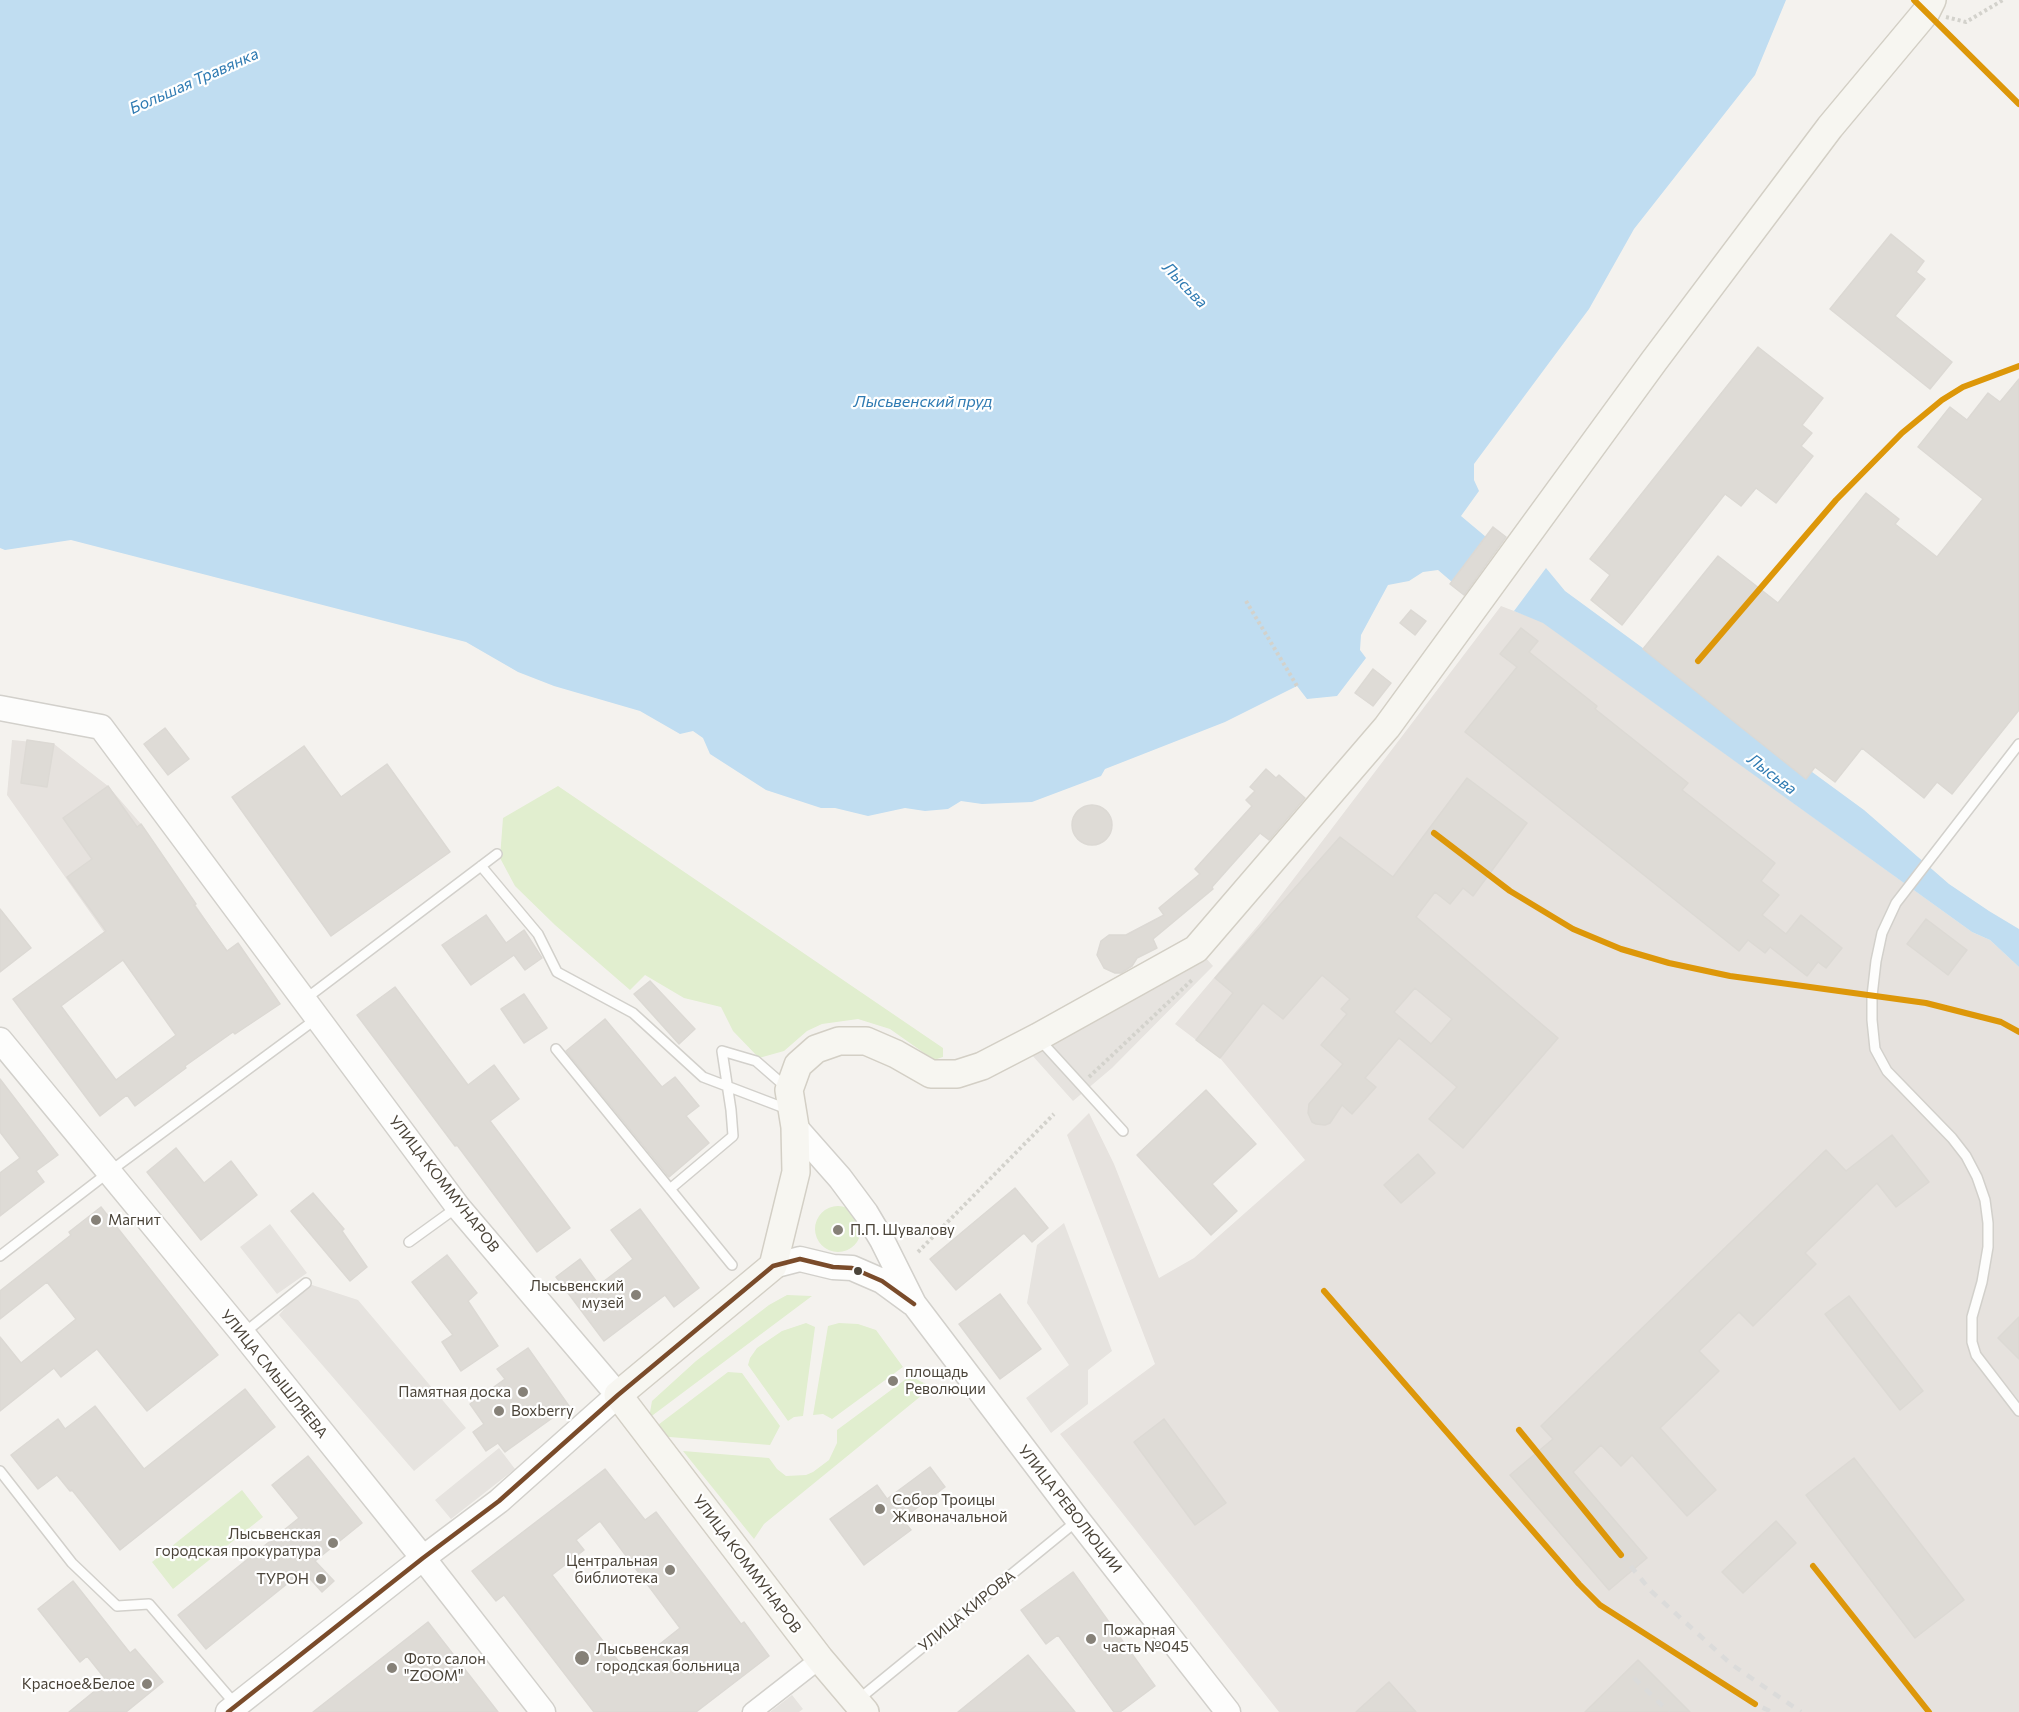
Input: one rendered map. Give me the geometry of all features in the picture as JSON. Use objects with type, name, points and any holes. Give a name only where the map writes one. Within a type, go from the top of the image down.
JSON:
[{"type":"main road","points":[[618,1395],[773,1266],[796,1172],[792,1109],[798,1065],[816,1049],[840,1041],[866,1041],[896,1054],[931,1074],[957,1074],[982,1066],[1038,1037],[1196,948],[1204,940],[1387,727],[1654,361],[1830,128],[1926,12],[1932,0]]},
{"type":"main road","name":"УЛИЦА КОММУНАРОВ","points":[[618,1395],[820,1659],[860,1707]]},
{"type":"street","name":"УЛИЦА КОММУНАРОВ","points":[[0,708],[102,727],[458,1207],[618,1395]]},
{"type":"street","name":"УЛИЦА СМЫШЛЯЕВА","points":[[0,1040],[243,1334],[543,1712]]},
{"type":"street","points":[[792,1109],[866,1213],[914,1304]]},
{"type":"street","points":[[773,1266],[800,1259],[833,1267],[852,1268],[882,1281],[914,1304]]},
{"type":"street","name":"УЛИЦА РЕВОЛЮЦИИ","points":[[914,1304],[1228,1712]]},
{"type":"street","points":[[232,1709],[499,1501],[618,1395]]},
{"type":"street","points":[[752,1712],[820,1659]]},
{"type":"lane","points":[[2019,744],[1896,903],[1882,933],[1872,996],[1875,1049],[1887,1071],[1952,1138],[1966,1156],[1977,1177],[1985,1200],[1988,1247],[1982,1282],[1971,1317],[1972,1342],[1976,1355],[2019,1411]]},
{"type":"lane","points":[[0,1256],[109,1172],[311,1009],[497,854]]},
{"type":"lane","points":[[481,866],[537,933],[557,972],[633,1013],[703,1077],[792,1109]]},
{"type":"lane","points":[[1038,1037],[1123,1131]]},
{"type":"lane","points":[[556,1049],[732,1265]]},
{"type":"lane","points":[[670,1189],[732,1136],[728,1086],[722,1051],[756,1061],[792,1109]]},
{"type":"lane","points":[[409,1242],[458,1207]]},
{"type":"lane","points":[[243,1334],[306,1284]]},
{"type":"lane","points":[[0,1470],[72,1563],[117,1606],[149,1604],[232,1709]]},
{"type":"lane","name":"УЛИЦА КИРОВА","points":[[860,1707],[1078,1520]]},
{"type":"path","points":[[1966,22],[2003,0]]},
{"type":"path","points":[[1246,602],[1297,686]]},
{"type":"path","points":[[918,1252],[1054,1114]]},
{"type":"shaded area","points":[[1501,606],[1543,622],[1972,932],[1990,940],[2019,967],[2019,1712],[1279,1712],[1060,1434],[1155,1364],[1067,1135],[1089,1113],[1114,1164],[1159,1278],[1194,1258],[1305,1160],[1220,1058],[1175,1024],[1260,923]]},
{"type":"shaded area","points":[[12,740],[54,744],[108,786],[141,824],[222,944],[169,984],[194,1059],[7,795]]},
{"type":"shaded area","points":[[1205,957],[1213,966],[1112,1068],[1073,1101],[1031,1054]]},
{"type":"shaded area","points":[[1064,1223],[1112,1351],[1088,1370],[1088,1404],[1051,1433],[1026,1398],[1069,1365],[1027,1303],[1037,1245]]},
{"type":"shaded area","points":[[270,1224],[307,1273],[277,1294],[240,1247]]},
{"type":"shaded area","points":[[306,1283],[358,1300],[466,1428],[414,1471],[279,1315]]},
{"type":"shaded area","points":[[499,1448],[515,1469],[451,1519],[435,1500]]},
{"type":"shaded area","points":[[792,1695],[803,1709],[799,1712],[770,1712]]},
{"type":"green space","points":[[558,786],[943,1048],[943,1057],[934,1060],[890,1029],[858,1019],[822,1024],[807,1031],[784,1051],[759,1058],[733,1031],[721,1007],[684,998],[645,975],[630,990],[555,925],[515,886],[500,858],[503,818]]},
{"type":"green space","points":[[838,1206],[854,1213],[861,1229],[854,1245],[838,1252],[822,1245],[815,1229],[822,1213]]},
{"type":"green space","points":[[787,1295],[812,1296],[649,1418],[652,1401],[696,1361],[769,1305]]},
{"type":"green space","points":[[806,1323],[815,1327],[803,1416],[794,1417],[788,1421],[748,1365],[757,1348],[782,1331]]},
{"type":"green space","points":[[839,1323],[858,1324],[876,1330],[903,1367],[832,1419],[823,1414],[813,1415],[828,1326]]},
{"type":"green space","points":[[728,1372],[742,1373],[780,1426],[770,1445],[657,1436],[654,1428]]},
{"type":"green space","points":[[910,1376],[932,1387],[764,1524],[754,1539],[683,1451],[769,1458],[786,1476],[806,1475],[829,1460],[837,1443],[837,1430]]},
{"type":"green space","points":[[242,1490],[263,1517],[173,1589],[152,1562]]},
{"type":"water","name":"Лысьвенский пруд","points":[[0,0],[1786,0],[1755,75],[1634,229],[1589,309],[1474,464],[1474,480],[1479,491],[1461,516],[1486,537],[1452,582],[1438,570],[1423,572],[1409,581],[1388,585],[1361,635],[1360,650],[1366,658],[1337,696],[1307,699],[1297,686],[1225,722],[1105,769],[1101,776],[1032,802],[982,804],[961,801],[948,809],[925,811],[905,808],[868,816],[835,808],[821,808],[766,790],[710,754],[703,738],[693,731],[680,734],[640,711],[554,686],[518,672],[466,642],[71,540],[5,550],[0,548]]},
{"type":"water","name":"Лысьва","points":[[1546,568],[1565,591],[1864,810],[1949,884],[2019,929],[2019,967],[1990,940],[1972,932],[1543,623],[1514,611]]},
{"type":"building","points":[[1891,234],[1924,261],[1916,272],[1925,279],[1895,316],[1952,362],[1930,389],[1830,309]]},
{"type":"building","points":[[1758,347],[1823,398],[1802,425],[1812,433],[1801,446],[1813,456],[1776,503],[1756,488],[1741,506],[1725,494],[1622,625],[1591,600],[1610,575],[1590,559]]},
{"type":"building","points":[[2019,379],[2019,710],[1952,794],[1937,782],[1924,798],[1862,748],[1835,782],[1815,767],[1806,779],[1643,649],[1718,556],[1778,603],[1866,493],[1899,519],[1895,524],[1937,557],[1983,499],[1918,447],[1950,407],[1967,420],[1988,393],[2000,402]]},
{"type":"building","points":[[1493,527],[1506,537],[1464,595],[1450,584]]},
{"type":"building","points":[[1411,610],[1426,621],[1415,635],[1400,623]]},
{"type":"building","points":[[1521,628],[1538,641],[1529,652],[1597,706],[1595,709],[1688,783],[1682,790],[1775,863],[1761,881],[1779,895],[1762,915],[1786,934],[1801,915],[1842,948],[1826,968],[1818,962],[1807,976],[1770,947],[1765,953],[1748,940],[1739,951],[1465,732],[1517,667],[1500,654]]},
{"type":"building","points":[[1373,669],[1391,683],[1373,706],[1355,693]]},
{"type":"building","points":[[165,728],[189,759],[168,775],[144,744]]},
{"type":"building","points":[[27,740],[54,744],[47,787],[21,783]]},
{"type":"building","points":[[304,746],[341,797],[387,764],[450,852],[331,936],[232,797]]},
{"type":"building","points":[[1266,769],[1276,778],[1279,775],[1305,798],[1269,840],[1260,833],[1212,887],[1213,889],[1153,939],[1157,948],[1137,958],[1132,966],[1121,973],[1104,968],[1097,955],[1101,941],[1109,935],[1126,935],[1164,915],[1159,908],[1200,874],[1195,869],[1252,806],[1246,800],[1255,791],[1250,787]]},
{"type":"building","points":[[1467,778],[1527,823],[1473,896],[1463,888],[1450,904],[1435,892],[1416,917],[1558,1038],[1463,1148],[1429,1119],[1457,1087],[1399,1038],[1365,1078],[1376,1087],[1352,1114],[1342,1105],[1330,1123],[1325,1125],[1312,1122],[1308,1113],[1309,1104],[1343,1064],[1321,1045],[1347,1014],[1341,1009],[1350,999],[1322,975],[1283,1019],[1263,1003],[1220,1058],[1196,1040],[1233,993],[1215,978],[1340,837],[1393,877]],"holes":[[[1415,988],[1452,1019],[1431,1044],[1394,1012]]]},
{"type":"building","points":[[108,786],[137,827],[141,824],[227,951],[238,943],[280,1004],[235,1034],[233,1032],[135,1106],[127,1095],[100,1116],[13,999],[106,931],[67,877],[92,859],[63,818]],"holes":[[[123,960],[176,1035],[116,1080],[61,1006]]]},
{"type":"building","points":[[1092,805],[1106,811],[1112,825],[1106,839],[1092,845],[1078,839],[1072,825],[1078,811]]},
{"type":"building","points":[[0,909],[31,948],[0,972]]},
{"type":"building","points":[[486,915],[506,943],[524,930],[542,958],[525,970],[514,955],[471,985],[442,945]]},
{"type":"building","points":[[1926,919],[1967,950],[1948,975],[1907,944]]},
{"type":"building","points":[[650,981],[695,1029],[679,1044],[634,994]]},
{"type":"building","points":[[395,987],[468,1085],[494,1065],[519,1099],[490,1121],[570,1228],[537,1252],[357,1015]]},
{"type":"building","points":[[524,994],[547,1028],[524,1043],[501,1009]]},
{"type":"building","points":[[605,1019],[662,1087],[675,1077],[699,1106],[686,1116],[709,1143],[669,1177],[566,1051]]},
{"type":"building","points":[[0,1079],[58,1155],[36,1171],[44,1182],[0,1216],[0,1173],[20,1158],[0,1132]]},
{"type":"building","points":[[1206,1090],[1256,1144],[1212,1184],[1237,1211],[1211,1235],[1137,1155]]},
{"type":"building","points":[[1892,1135],[1929,1182],[1896,1207],[1877,1183],[1805,1253],[1816,1264],[1753,1326],[1739,1312],[1699,1351],[1719,1371],[1660,1428],[1716,1490],[1687,1516],[1632,1455],[1621,1466],[1601,1445],[1573,1472],[1647,1558],[1609,1590],[1510,1475],[1553,1439],[1541,1426],[1826,1150],[1846,1171]]},
{"type":"building","points":[[176,1148],[204,1183],[231,1161],[257,1195],[201,1240],[147,1172]]},
{"type":"building","points":[[1418,1154],[1435,1173],[1401,1203],[1384,1185]]},
{"type":"building","points":[[1015,1188],[1048,1228],[1032,1242],[1024,1233],[956,1290],[930,1259]]},
{"type":"building","points":[[313,1193],[344,1229],[342,1231],[367,1267],[350,1281],[291,1211]]},
{"type":"building","points":[[101,1207],[218,1355],[147,1411],[97,1349],[61,1377],[54,1368],[0,1411],[0,1337],[21,1363],[76,1319],[47,1282],[0,1319],[0,1291],[71,1235],[69,1232]]},
{"type":"building","points":[[640,1209],[699,1288],[674,1307],[665,1295],[604,1341],[556,1277],[580,1259],[599,1285],[633,1259],[611,1230]]},
{"type":"building","points":[[447,1255],[477,1293],[468,1301],[498,1346],[461,1371],[442,1342],[453,1335],[412,1282]]},
{"type":"building","points":[[1000,1294],[1041,1349],[1000,1379],[959,1324]]},
{"type":"building","points":[[1849,1296],[1923,1391],[1900,1410],[1825,1314]]},
{"type":"building","points":[[2019,1317],[2019,1359],[1998,1338]]},
{"type":"building","name":"Памятная доска","points":[[528,1348],[569,1406],[505,1452],[498,1443],[486,1451],[473,1432],[484,1424],[470,1404],[505,1379],[497,1369]]},
{"type":"building","points":[[245,1389],[275,1427],[120,1550],[72,1490],[70,1491],[57,1475],[38,1489],[11,1455],[58,1419],[65,1429],[95,1406],[144,1469]]},
{"type":"building","points":[[1164,1419],[1226,1503],[1195,1525],[1134,1442]]},
{"type":"building","points":[[308,1456],[362,1523],[315,1561],[334,1581],[322,1592],[303,1571],[206,1649],[178,1615],[299,1518],[272,1485]]},
{"type":"building","points":[[1854,1458],[1964,1600],[1915,1638],[1806,1495]]},
{"type":"building","name":"Собор Троицы Живоначальной","points":[[930,1467],[945,1487],[902,1519],[911,1530],[864,1565],[830,1519],[877,1485],[887,1499]]},
{"type":"building","points":[[605,1469],[645,1520],[656,1512],[741,1624],[744,1622],[769,1656],[696,1712],[594,1712],[504,1595],[496,1601],[472,1571]],"holes":[[[600,1521],[680,1628],[626,1671],[552,1575],[584,1550],[576,1540]]]},
{"type":"building","points":[[1776,1521],[1796,1543],[1743,1593],[1722,1572]]},
{"type":"building","name":"Пожарная часть №045","points":[[1073,1572],[1155,1686],[1120,1712],[1114,1712],[1058,1635],[1046,1644],[1021,1610]]},
{"type":"building","points":[[73,1581],[130,1653],[135,1649],[163,1682],[126,1712],[69,1712],[107,1681],[87,1656],[80,1662],[38,1609]]},
{"type":"building","points":[[428,1622],[498,1712],[313,1712]]},
{"type":"building","points":[[1028,1655],[1075,1712],[958,1712]]},
{"type":"building","points":[[1638,1660],[1690,1712],[1585,1712]]},
{"type":"building","points":[[1389,1682],[1416,1712],[1356,1712]]},
{"type":"railway","points":[[1698,661],[1836,500],[1902,433],[1942,400],[1963,387],[2019,366]]},
{"type":"railway","points":[[1434,833],[1510,891],[1573,929],[1621,949],[1669,963],[1730,976],[1926,1003],[2001,1022],[2019,1032]]},
{"type":"railway","points":[[1324,1291],[1579,1584],[1600,1605],[1755,1704]]},
{"type":"railway","points":[[1519,1430],[1651,1591],[1731,1664],[1801,1712]]},
{"type":"railway","points":[[1813,1566],[1929,1712]]},
{"type":"railway","points":[[1634,1678],[1669,1712]]},
{"type":"railway","points":[[1748,1701],[1772,1712]]},
{"type":"transit line","points":[[1914,0],[2019,104]]},
{"type":"transit line","points":[[1698,661],[1836,500],[1902,433],[1942,400],[1963,387],[2019,366]]},
{"type":"transit line","points":[[1434,833],[1510,891],[1573,929],[1621,949],[1669,963],[1730,976],[1926,1003],[2001,1022],[2019,1032]]},
{"type":"transit line","points":[[228,1712],[499,1501],[618,1395],[773,1266],[800,1259],[833,1267],[852,1268],[882,1281],[914,1304]]},
{"type":"transit line","points":[[1324,1291],[1579,1584],[1600,1605],[1755,1704]]},
{"type":"transit line","points":[[1519,1430],[1621,1555]]},
{"type":"transit line","points":[[1813,1566],[1929,1712]]},
{"type":"place","name":"Магнит","points":[[96,1220]]},
{"type":"place","name":"П.П. Шувалову","points":[[838,1230]]},
{"type":"place","name":"Лысьвенский музей","points":[[636,1295]]},
{"type":"place","name":"площадь Революции","points":[[893,1381]]},
{"type":"place","name":"Памятная доска","points":[[523,1392]]},
{"type":"place","name":"Boxberry","points":[[499,1411]]},
{"type":"place","name":"Собор Троицы Живоначальной","points":[[880,1509]]},
{"type":"place","name":"Лысьвенская городская прокуратура","points":[[333,1543]]},
{"type":"place","name":"Центральная библиотека","points":[[670,1570]]},
{"type":"place","name":"ТУРОН","points":[[321,1579]]},
{"type":"place","name":"Пожарная часть №045","points":[[1091,1639]]},
{"type":"place","name":"Лысьвенская городская больница","points":[[582,1658]]},
{"type":"place","name":"Фото салон \"ZOOM\"","points":[[392,1668]]},
{"type":"place","name":"Красное&Белое","points":[[147,1684]]},
{"type":"water label","name":"Большая Травянка","points":[[194,81]]}]
